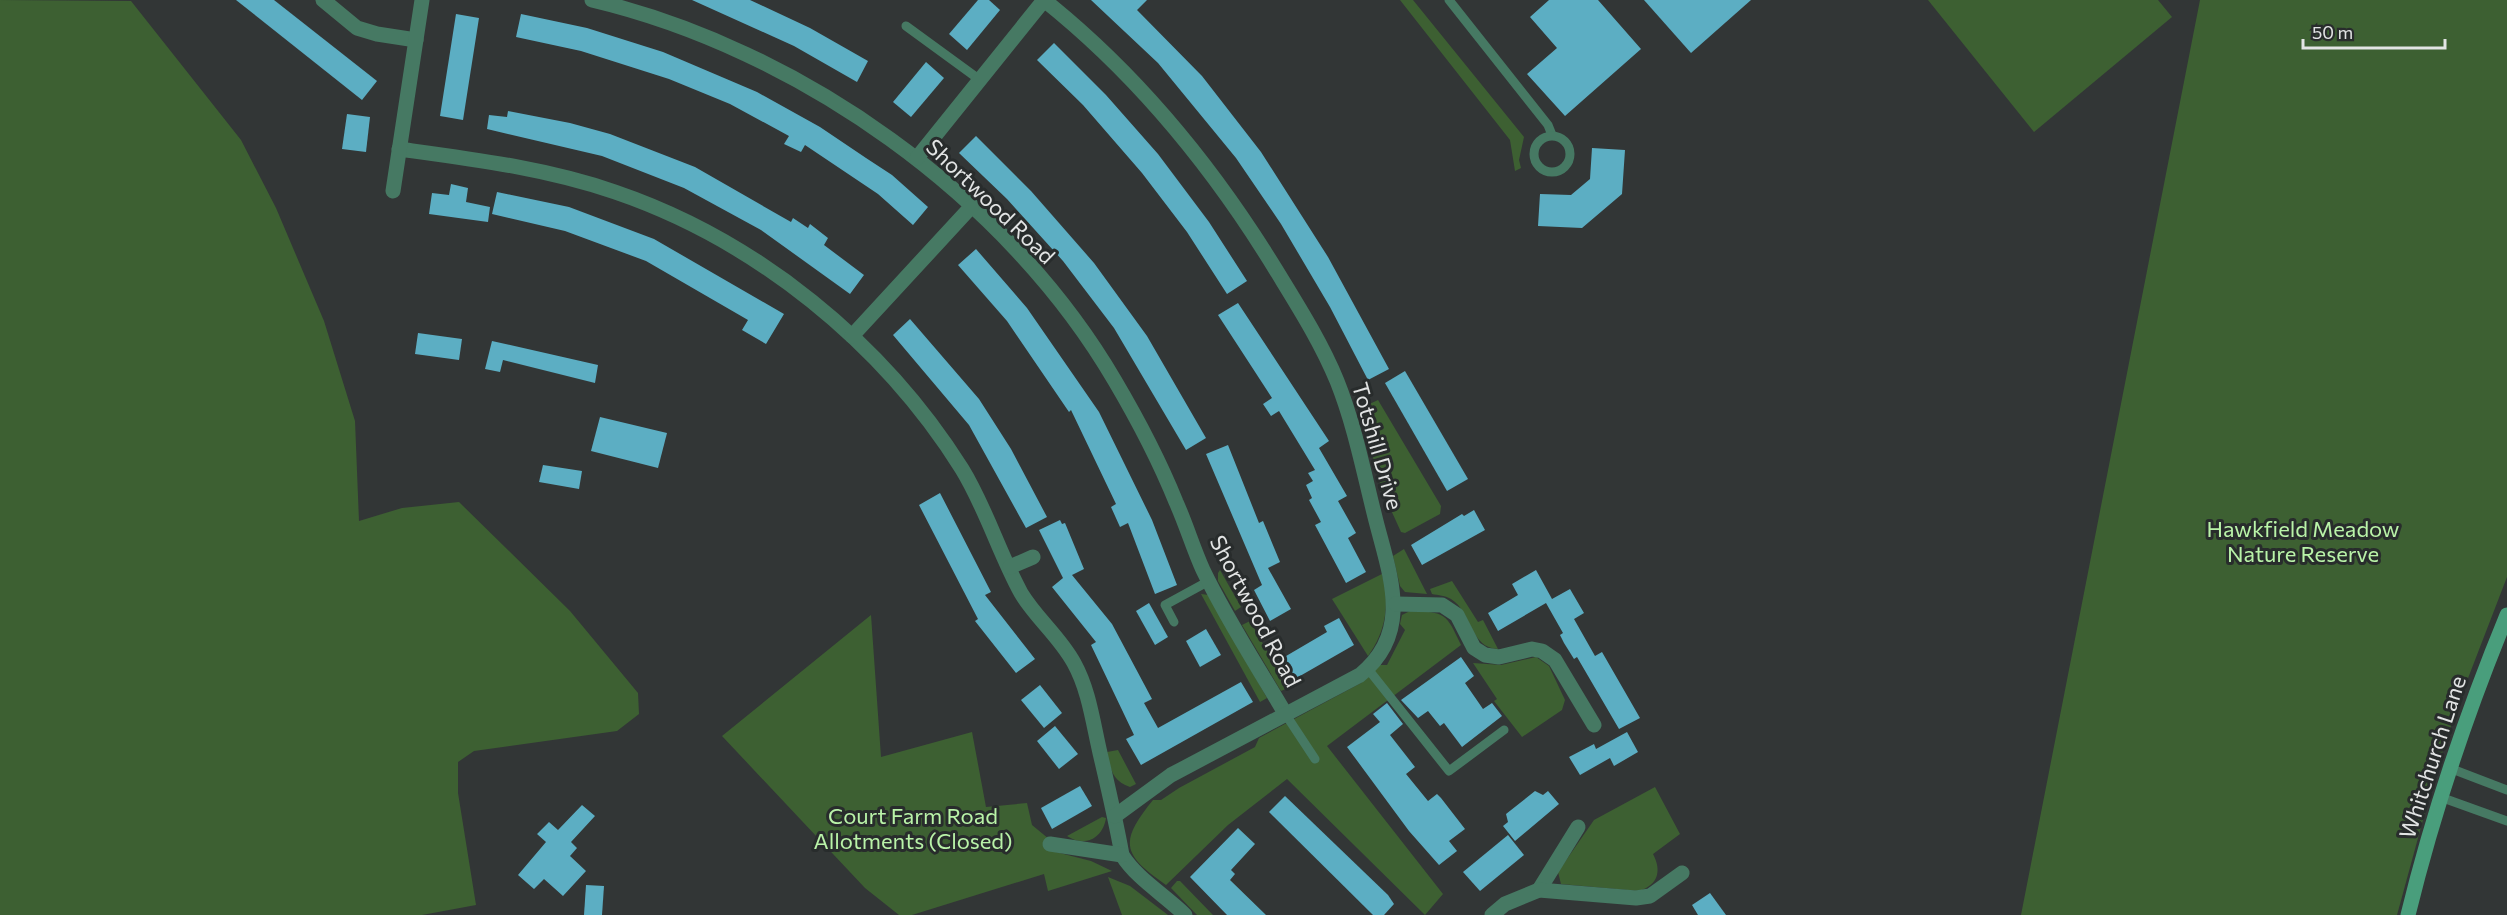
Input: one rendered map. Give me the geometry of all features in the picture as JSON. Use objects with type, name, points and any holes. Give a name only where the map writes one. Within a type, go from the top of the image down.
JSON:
[{"type":"street","points":[[323,0],[357,28],[376,34],[416,40]]},
{"type":"street","points":[[393,191],[422,0]]},
{"type":"street","name":"Shortwood Road","points":[[592,0],[702,35],[787,74],[853,113],[916,158],[1020,254],[1083,332],[1114,379],[1155,453],[1209,581],[1286,715]]},
{"type":"street","points":[[916,158],[1044,0]]},
{"type":"street","name":"Totshill Drive","points":[[1044,0],[1090,37],[1169,120],[1234,205],[1291,294],[1332,370],[1349,415],[1396,604],[1388,638],[1379,656],[1368,669],[1171,775],[1114,816]]},
{"type":"street","points":[[399,149],[520,166],[616,192],[690,224],[766,267],[852,336],[930,423],[962,470],[991,522],[1022,594],[1075,664],[1087,696],[1122,855],[1131,869],[1185,915]]},
{"type":"street","points":[[852,336],[971,207]]},
{"type":"street","points":[[1010,567],[1033,557]]},
{"type":"street","points":[[1396,604],[1442,604],[1457,615],[1474,648],[1485,655],[1499,657],[1532,649],[1542,651],[1554,660],[1594,726]]},
{"type":"street","name":"Whitchurch Lane","points":[[2408,915],[2419,870],[2476,689],[2507,615]]},
{"type":"street","points":[[1539,890],[1578,827]]},
{"type":"street","points":[[1050,844],[1122,855]]},
{"type":"street","points":[[1492,915],[1505,904],[1539,890],[1636,898],[1650,896],[1682,873]]},
{"type":"lane","points":[[1449,0],[1548,125],[1552,135],[1565,141],[1571,154],[1566,167],[1553,173],[1539,168],[1533,154],[1539,141],[1552,135]]},
{"type":"lane","points":[[906,26],[980,80]]},
{"type":"lane","points":[[1174,622],[1165,605],[1209,581]]},
{"type":"lane","points":[[1368,669],[1449,771],[1504,730]]},
{"type":"lane","points":[[1286,715],[1315,759]]},
{"type":"lane","points":[[2451,769],[2507,790]]},
{"type":"lane","points":[[2443,798],[2503,820]]},
{"type":"green space","points":[[0,0],[131,1],[241,140],[276,208],[324,321],[355,421],[359,521],[402,508],[459,502],[570,611],[638,693],[639,714],[617,731],[474,751],[458,762],[458,793],[476,905],[422,915],[0,915]]},
{"type":"green space","points":[[1400,0],[1413,0],[1524,137],[1519,160],[1521,168],[1515,171],[1510,140]]},
{"type":"green space","points":[[1928,0],[2158,0],[2172,17],[2034,132]]},
{"type":"green space","name":"Hawkfield Meadow Nature Reserve","points":[[2200,0],[2507,0],[2507,577],[2460,699],[2436,772],[2397,915],[2021,915]]},
{"type":"green space","points":[[1378,400],[1441,506],[1440,514],[1405,533],[1401,532],[1381,488],[1362,416],[1363,407]]},
{"type":"green space","points":[[1404,549],[1427,594],[1405,592],[1400,586],[1393,556]]},
{"type":"green space","points":[[1220,570],[1241,607],[1235,611],[1218,581]]},
{"type":"green space","points":[[1382,574],[1386,596],[1385,617],[1379,637],[1368,656],[1332,599]]},
{"type":"green space","points":[[1452,581],[1478,622],[1483,620],[1498,649],[1482,643],[1463,612],[1451,599],[1432,594],[1430,589]]},
{"type":"green space","points":[[1201,594],[1209,595],[1267,698],[1260,702]]},
{"type":"green space","points":[[1410,611],[1431,612],[1443,616],[1452,626],[1461,645],[1327,746],[1443,894],[1425,915],[1287,779],[1228,825],[1166,885],[1141,865],[1130,847],[1130,838],[1134,827],[1153,800],[1161,800],[1255,747],[1259,738],[1361,683],[1379,665],[1387,665],[1405,630],[1400,624],[1402,615]]},
{"type":"green space","name":"Court Farm Road Allotments (Closed)","points":[[871,615],[881,757],[972,732],[986,807],[1027,803],[1032,825],[1049,839],[1048,850],[1091,861],[1112,871],[1048,891],[1044,874],[912,915],[899,915],[865,888],[722,736]]},
{"type":"green space","points":[[1250,621],[1288,688],[1281,691],[1242,625]]},
{"type":"green space","points":[[1536,657],[1549,666],[1565,700],[1562,710],[1522,737],[1494,701],[1497,699],[1473,663],[1501,665]]},
{"type":"green space","points":[[1118,750],[1136,784],[1130,787],[1119,781],[1111,769],[1107,752]]},
{"type":"green space","points":[[1655,787],[1680,834],[1653,854],[1658,872],[1654,881],[1639,891],[1561,884],[1558,872],[1594,820]]},
{"type":"green space","points":[[1102,817],[1106,818],[1104,825],[1097,836],[1092,839],[1080,841],[1067,836]]},
{"type":"green space","points":[[1108,877],[1130,886],[1168,915],[1122,915]]},
{"type":"green space","points":[[1177,881],[1180,881],[1213,915],[1197,915],[1171,888]]},
{"type":"building","points":[[236,0],[274,0],[377,81],[362,100]]},
{"type":"building","points":[[692,0],[750,0],[810,28],[868,61],[857,82],[794,46]]},
{"type":"building","points":[[978,0],[989,0],[1000,10],[967,50],[949,34]]},
{"type":"building","points":[[1091,0],[1147,0],[1137,10],[1202,76],[1261,152],[1328,257],[1389,369],[1368,380],[1330,307],[1281,224],[1236,158],[1158,63]]},
{"type":"building","points":[[1549,0],[1598,0],[1641,49],[1565,116],[1527,74],[1557,48],[1530,17]]},
{"type":"building","points":[[1644,0],[1751,0],[1691,53]]},
{"type":"building","points":[[456,14],[479,18],[463,120],[440,116]]},
{"type":"building","points":[[521,14],[587,28],[663,52],[757,92],[820,127],[892,175],[928,207],[913,225],[878,194],[805,145],[801,152],[784,144],[789,136],[730,104],[669,79],[581,51],[516,37]]},
{"type":"building","points":[[1054,43],[1106,95],[1158,154],[1209,222],[1247,281],[1227,294],[1187,232],[1142,173],[1083,105],[1037,60]]},
{"type":"building","points":[[926,62],[944,78],[911,117],[893,102]]},
{"type":"building","points":[[508,111],[570,123],[610,134],[695,167],[791,222],[793,218],[808,228],[810,224],[828,238],[824,245],[864,275],[850,294],[761,230],[684,188],[602,156],[487,129],[489,115],[507,117]]},
{"type":"building","points":[[347,114],[370,117],[366,152],[342,149]]},
{"type":"building","points":[[976,136],[1031,191],[1094,263],[1147,336],[1206,438],[1186,450],[1114,328],[1063,261],[1007,199],[959,153]]},
{"type":"building","points":[[1592,148],[1625,150],[1622,194],[1582,228],[1538,226],[1540,194],[1571,195],[1590,179]]},
{"type":"building","points":[[451,184],[468,188],[466,202],[490,207],[488,222],[429,214],[432,193],[449,195]]},
{"type":"building","points":[[497,192],[569,207],[654,239],[784,314],[766,344],[742,330],[748,320],[646,261],[565,231],[492,214]]},
{"type":"building","points":[[976,249],[1027,308],[1099,412],[1152,520],[1177,585],[1155,594],[1128,523],[1120,527],[1111,507],[1116,504],[1071,410],[1069,412],[1007,321],[958,265]]},
{"type":"building","points":[[1238,303],[1329,441],[1319,448],[1347,496],[1338,501],[1356,533],[1348,538],[1366,572],[1346,583],[1315,525],[1321,522],[1309,500],[1312,498],[1306,485],[1313,481],[1308,473],[1315,470],[1279,411],[1271,416],[1263,404],[1272,398],[1218,315]]},
{"type":"building","points":[[910,319],[979,399],[1011,449],[1047,517],[1026,528],[969,425],[893,335]]},
{"type":"building","points":[[418,333],[462,339],[459,360],[415,354]]},
{"type":"building","points":[[492,341],[598,365],[595,383],[503,360],[500,372],[485,369]]},
{"type":"building","points":[[1405,371],[1468,479],[1447,491],[1385,383]]},
{"type":"building","points":[[600,417],[667,433],[658,468],[591,451]]},
{"type":"building","points":[[1228,445],[1259,523],[1263,521],[1280,562],[1268,568],[1291,609],[1270,621],[1254,590],[1262,585],[1206,454]]},
{"type":"building","points":[[543,465],[582,471],[579,489],[539,482]]},
{"type":"building","points":[[940,493],[991,592],[985,595],[1035,659],[1016,673],[975,621],[978,619],[919,505]]},
{"type":"building","points":[[1474,510],[1485,530],[1422,565],[1411,545],[1462,514],[1464,516]]},
{"type":"building","points":[[1060,520],[1062,524],[1065,523],[1084,569],[1072,575],[1112,624],[1152,699],[1144,703],[1158,728],[1241,682],[1253,702],[1141,765],[1126,739],[1134,735],[1091,645],[1096,642],[1052,587],[1063,578],[1039,530]]},
{"type":"building","points":[[1536,570],[1552,599],[1570,589],[1584,613],[1574,619],[1595,656],[1602,652],[1640,718],[1619,729],[1577,657],[1574,659],[1564,643],[1560,635],[1563,633],[1546,603],[1498,631],[1488,613],[1518,595],[1512,584]]},
{"type":"building","points":[[1149,603],[1168,637],[1155,645],[1136,611]]},
{"type":"building","points":[[1339,618],[1354,645],[1293,680],[1281,659],[1327,632],[1324,626]]},
{"type":"building","points":[[1206,629],[1221,655],[1200,667],[1186,641]]},
{"type":"building","points":[[1461,657],[1474,676],[1465,683],[1483,709],[1492,703],[1502,716],[1462,747],[1444,723],[1440,726],[1428,711],[1418,718],[1401,700]]},
{"type":"building","points":[[1040,685],[1062,713],[1044,728],[1021,700]]},
{"type":"building","points":[[1387,703],[1403,724],[1390,735],[1415,767],[1406,774],[1428,801],[1437,794],[1465,829],[1449,841],[1457,851],[1439,865],[1409,831],[1347,747],[1380,722],[1373,714]]},
{"type":"building","points":[[1055,726],[1078,754],[1059,769],[1037,741]]},
{"type":"building","points":[[1627,732],[1638,752],[1614,766],[1610,758],[1580,775],[1569,757],[1594,744],[1596,749]]},
{"type":"building","points":[[1080,786],[1092,806],[1052,829],[1041,808]]},
{"type":"building","points":[[1535,791],[1543,795],[1548,791],[1559,804],[1515,841],[1503,826],[1508,822],[1506,814]]},
{"type":"building","points":[[1285,796],[1388,895],[1394,904],[1384,915],[1373,915],[1269,812]]},
{"type":"building","points":[[582,805],[595,816],[571,842],[577,848],[570,856],[586,871],[563,896],[544,879],[534,889],[518,875],[546,842],[537,834],[549,822],[558,830]]},
{"type":"building","points":[[1238,828],[1255,844],[1231,870],[1235,874],[1230,880],[1266,915],[1227,915],[1190,877]]},
{"type":"building","points":[[1508,835],[1524,855],[1480,891],[1463,872]]},
{"type":"building","points":[[586,885],[604,886],[602,915],[584,915]]},
{"type":"building","points":[[1710,893],[1726,915],[1698,915],[1692,905]]}]
